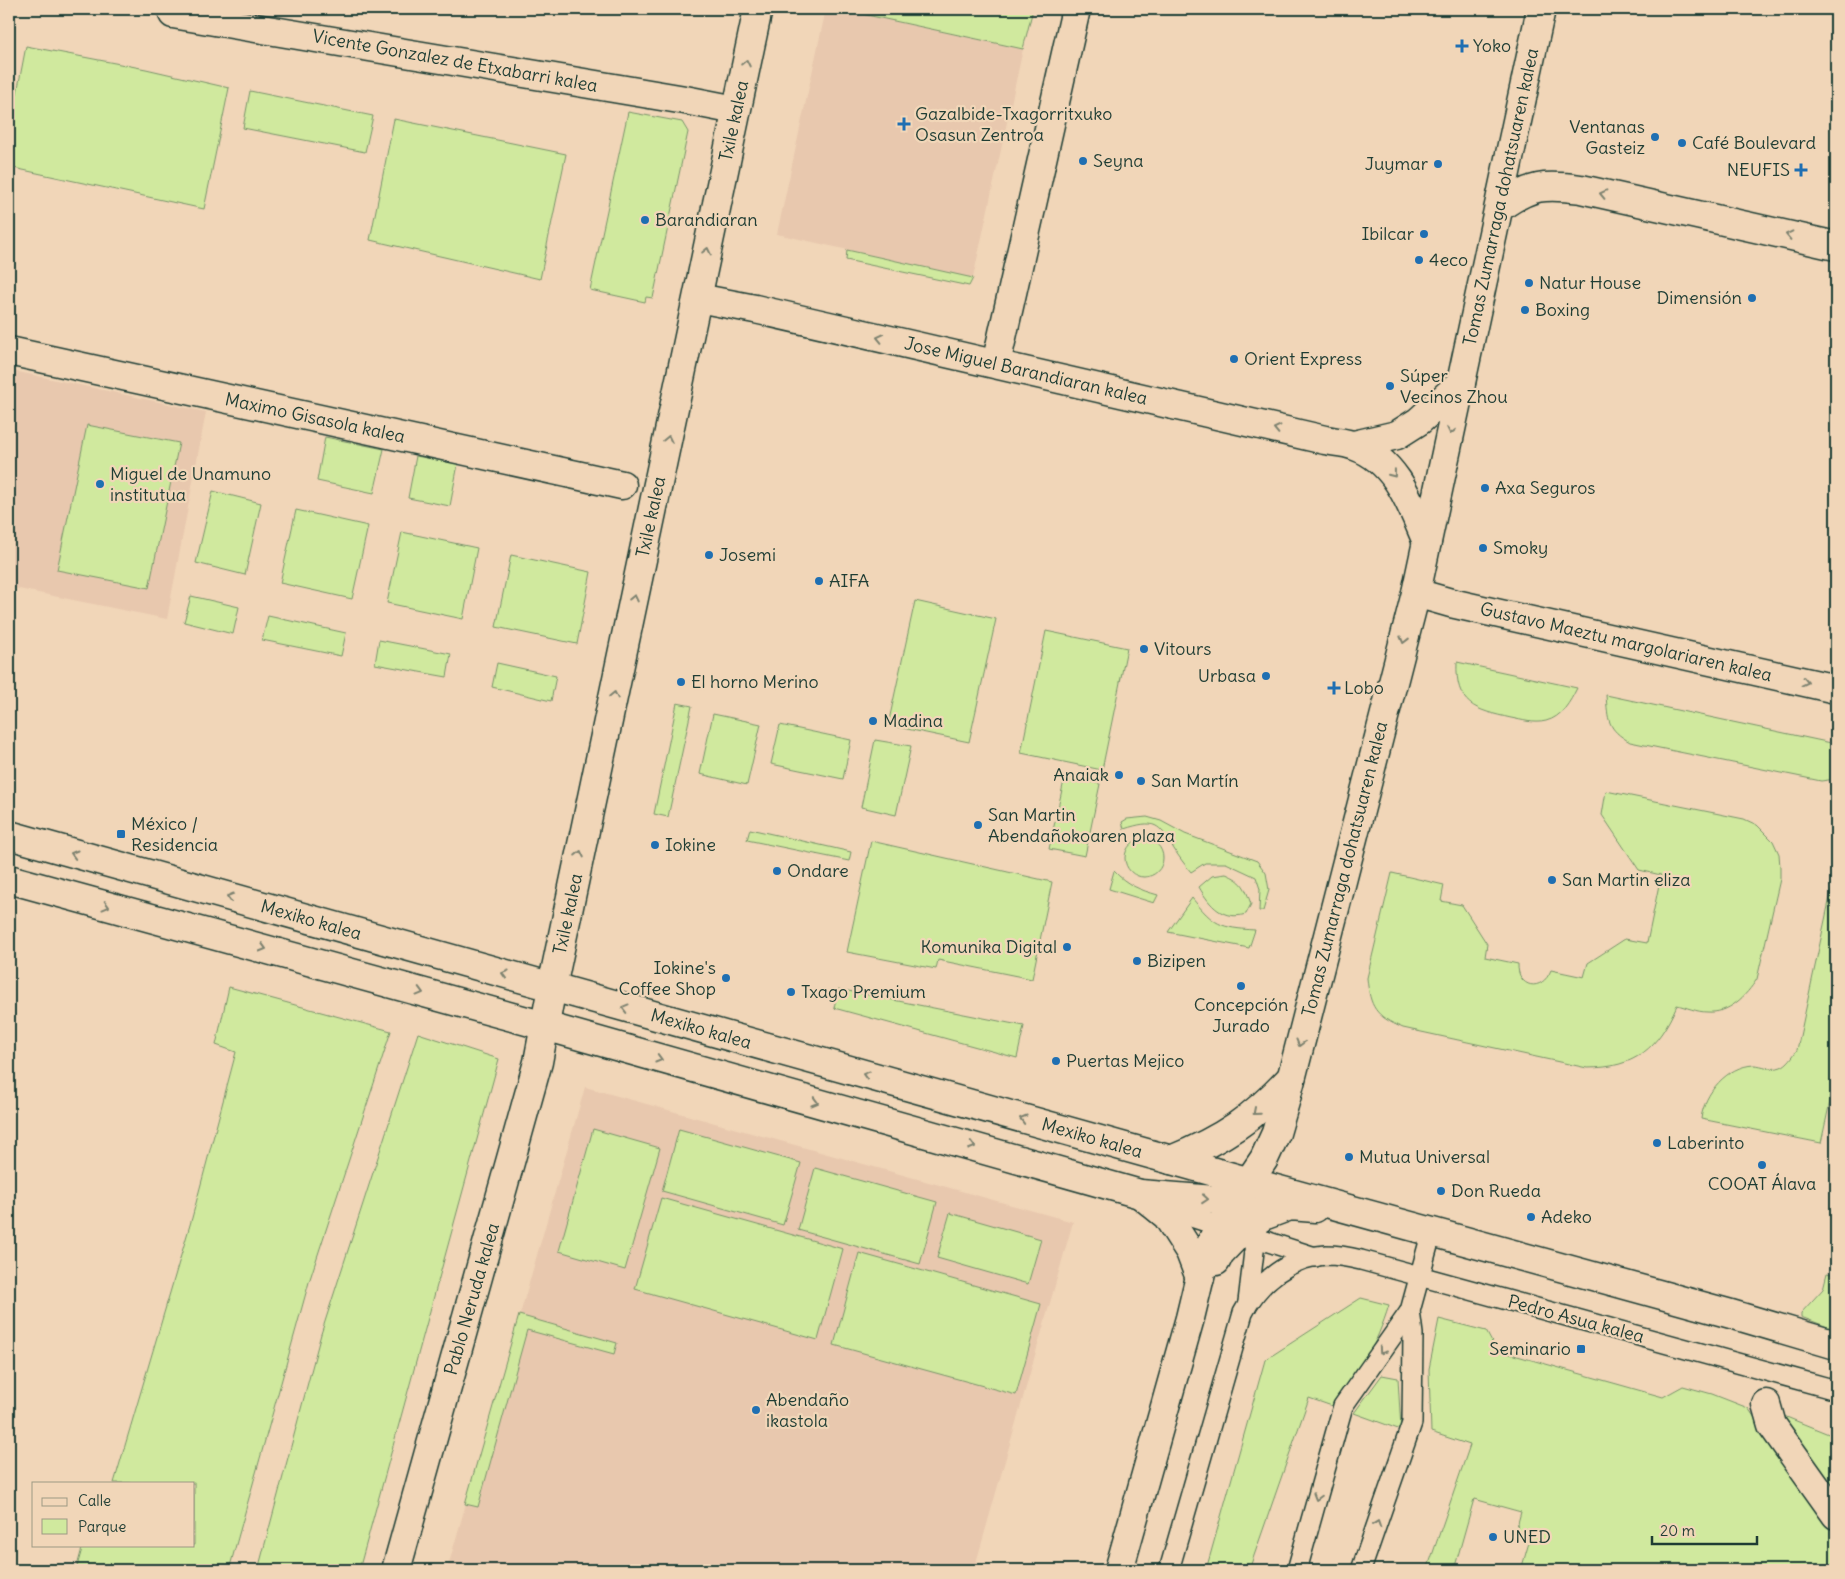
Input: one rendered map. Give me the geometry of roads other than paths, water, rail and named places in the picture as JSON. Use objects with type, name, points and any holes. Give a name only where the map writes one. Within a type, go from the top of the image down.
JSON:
[{"type":"main road","name":"Txile kalea","points":[[545,1026],[758,9]]},
{"type":"main road","points":[[996,364],[1076,9]]},
{"type":"main road","name":"Tomas Zumarraga dohatsuaren kalea","points":[[1119,1570],[1213,1239],[1249,1205],[1276,1133],[1291,1078],[1416,593],[1541,9]]},
{"type":"main road","name":"Vicente Gonzalez de Etxabarri kalea","points":[[173,14],[736,110]]},
{"type":"main road","points":[[1500,207],[1519,194],[1536,188],[1554,186],[1581,189],[1836,246]]},
{"type":"main road","name":"Jose Miguel Barandiaran kalea","points":[[698,298],[827,325],[1325,440],[1354,445],[1372,454],[1388,468],[1402,486],[1427,542]]},
{"type":"main road","name":"Maximo Gisasola kalea","points":[[9,351],[622,486]]},
{"type":"main road","name":"Jose Miguel Barandiaran kalea","points":[[1354,445],[1397,435],[1419,421],[1461,383]]},
{"type":"main road","name":"Gustavo Maeztu margolariaren kalea","points":[[1416,593],[1451,603],[1836,689]]},
{"type":"main road","name":"Mexiko kalea","points":[[9,835],[1171,1160],[1249,1205]]},
{"type":"main road","points":[[9,879],[545,1026],[1148,1200],[1362,1212]]},
{"type":"main road","name":"Pablo Neruda kalea","points":[[396,1570],[538,1062],[545,1026]]},
{"type":"main road","points":[[1171,1160],[1199,1149],[1228,1133],[1252,1116],[1291,1078]]},
{"type":"main road","points":[[1148,1200],[1167,1216],[1190,1252],[1197,1290]]},
{"type":"main road","points":[[1249,1205],[1290,1206],[1362,1212],[1836,1345]]},
{"type":"main road","points":[[1766,1404],[1772,1426],[1836,1516]]},
{"type":"lane","points":[[1249,1205],[1315,1257]]},
{"type":"lane","points":[[1248,1302],[1249,1205]]},
{"type":"lane","points":[[1297,1570],[1343,1406],[1410,1311],[1432,1232]]},
{"type":"lane","name":"Pedro Asua kalea","points":[[1315,1257],[1325,1255],[1342,1256],[1836,1390]]},
{"type":"lane","points":[[1169,1570],[1237,1329],[1248,1302],[1258,1289],[1283,1268],[1303,1259],[1315,1257]]},
{"type":"lane","points":[[1361,1570],[1412,1423],[1413,1334],[1410,1311]]},
{"type":"place","name":"Yoko","points":[[1462,46]]},
{"type":"place","name":"Gazalbide-Txagorritxuko Osasun Zentroa","points":[[904,124]]},
{"type":"place","name":"Ventanas Gasteiz","points":[[1655,137]]},
{"type":"place","name":"Café Boulevard","points":[[1682,143]]},
{"type":"place","name":"Seyna","points":[[1083,161]]},
{"type":"place","name":"Juymar","points":[[1438,164]]},
{"type":"place","name":"NEUFIS","points":[[1801,170]]},
{"type":"place","name":"Barandiaran","points":[[645,220]]},
{"type":"place","name":"Ibilcar","points":[[1424,234]]},
{"type":"place","name":"4eco","points":[[1419,260]]},
{"type":"place","name":"Natur House","points":[[1529,283]]},
{"type":"place","name":"Dimensión","points":[[1752,298]]},
{"type":"place","name":"Boxing","points":[[1525,310]]},
{"type":"place","name":"Orient Express","points":[[1234,359]]},
{"type":"place","name":"Súper Vecinos Zhou","points":[[1390,386]]},
{"type":"place","name":"Miguel de Unamuno institutua","points":[[100,484]]},
{"type":"place","name":"Axa Seguros","points":[[1485,488]]},
{"type":"place","name":"Smoky","points":[[1483,548]]},
{"type":"place","name":"Josemi","points":[[709,555]]},
{"type":"place","name":"AIFA","points":[[819,581]]},
{"type":"place","name":"Vitours","points":[[1144,649]]},
{"type":"place","name":"Urbasa","points":[[1266,676]]},
{"type":"place","name":"El horno Merino","points":[[681,682]]},
{"type":"place","name":"Lobo","points":[[1334,688]]},
{"type":"place","name":"Madina","points":[[873,721]]},
{"type":"place","name":"Anaiak","points":[[1119,775]]},
{"type":"place","name":"San Martín","points":[[1141,781]]},
{"type":"place","name":"San Martin Abendañokoaren plaza","points":[[978,825]]},
{"type":"place","name":"México / Residencia","points":[[121,834]]},
{"type":"place","name":"Iokine","points":[[655,845]]},
{"type":"place","name":"Ondare","points":[[777,871]]},
{"type":"place","name":"San Martin eliza","points":[[1552,880]]},
{"type":"place","name":"Komunika Digital","points":[[1067,947]]},
{"type":"place","name":"Bizipen","points":[[1137,961]]},
{"type":"place","name":"Iokine's Coffee Shop","points":[[726,978]]},
{"type":"place","name":"Concepción Jurado","points":[[1241,986]]},
{"type":"place","name":"Txago Premium","points":[[791,992]]},
{"type":"place","name":"Puertas Mejico","points":[[1056,1061]]},
{"type":"place","name":"Laberinto","points":[[1657,1143]]},
{"type":"place","name":"Mutua Universal","points":[[1349,1157]]},
{"type":"place","name":"COOAT Álava","points":[[1762,1165]]},
{"type":"place","name":"Don Rueda","points":[[1441,1191]]},
{"type":"place","name":"Adeko","points":[[1531,1217]]},
{"type":"place","name":"Seminario","points":[[1581,1349]]},
{"type":"place","name":"Abendaño ikastola","points":[[756,1410]]},
{"type":"place","name":"UNED","points":[[1493,1537]]}]
